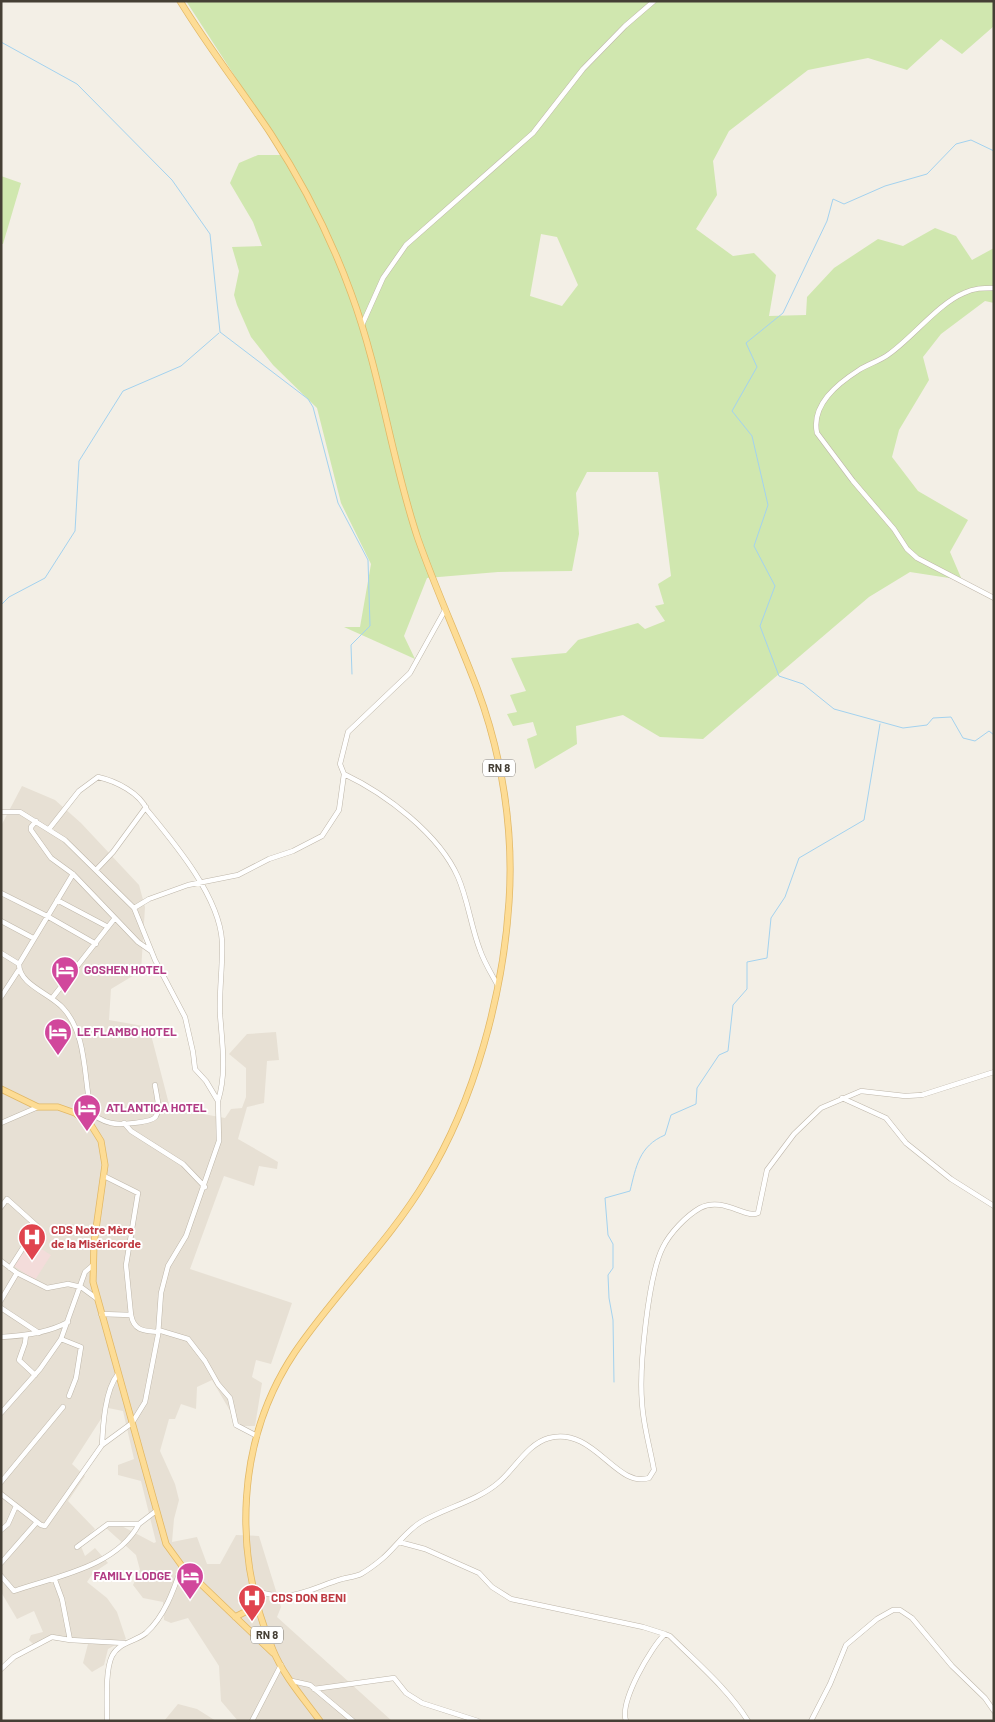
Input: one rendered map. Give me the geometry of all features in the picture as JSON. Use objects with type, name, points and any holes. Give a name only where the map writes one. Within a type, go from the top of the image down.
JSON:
[{"type":"main road","name":"RN 8","points":[[180,1],[289,163],[337,259],[368,342],[409,511],[445,610],[479,692],[495,747],[505,794],[510,866],[509,900],[497,984],[472,1083],[447,1142],[424,1183],[398,1220],[292,1357],[268,1402],[257,1436],[246,1486],[244,1524],[248,1565],[257,1606],[274,1654],[320,1721]]},
{"type":"main road","points":[[1,1089],[38,1107],[58,1107],[82,1117],[101,1141],[105,1156],[104,1176],[92,1266],[96,1298],[166,1544],[182,1566],[274,1654]]},
{"type":"main road","points":[[235,1617],[257,1606]]},
{"type":"street","points":[[362,325],[383,278],[406,245],[533,133],[583,69],[624,26],[654,1]]},
{"type":"street","points":[[994,288],[982,288],[962,293],[889,354],[858,370],[829,394],[816,416],[815,426],[817,433],[853,481],[917,558],[994,598]]},
{"type":"street","points":[[134,908],[149,899],[200,882],[238,874],[269,859],[293,851],[322,836],[339,810],[344,774],[340,764],[348,732],[410,673],[445,610]]},
{"type":"street","points":[[344,774],[372,788],[390,802],[420,827],[447,859],[458,877],[480,951],[497,984]]},
{"type":"street","points":[[1,1494],[45,1526],[102,1445],[132,1423],[145,1402],[150,1386],[161,1293],[168,1266],[186,1236],[205,1187],[219,1141],[218,1101],[224,1082],[219,993],[222,941],[219,927],[200,882],[144,802],[132,792],[107,779],[98,777],[79,791],[49,829]]},
{"type":"street","points":[[96,870],[113,852],[146,807]]},
{"type":"street","points":[[1,812],[20,812],[49,829],[75,848],[134,908],[152,952],[184,1017],[194,1052],[195,1069],[206,1081],[218,1101]]},
{"type":"street","points":[[36,821],[31,830],[51,858],[73,874],[138,942],[152,952]]},
{"type":"street","points":[[1,997],[19,967],[33,938],[73,874]]},
{"type":"street","points":[[1,893],[96,944]]},
{"type":"street","points":[[57,900],[108,927]]},
{"type":"street","points":[[53,998],[115,918]]},
{"type":"street","points":[[1,921],[33,938]]},
{"type":"street","points":[[1,953],[19,967],[24,979],[53,998],[75,1024],[88,1100],[87,1110],[82,1117]]},
{"type":"street","points":[[254,1592],[285,1596],[307,1592],[341,1579],[360,1575],[383,1558],[418,1524],[476,1496],[498,1483],[538,1442],[549,1438],[570,1436],[585,1442],[628,1476],[643,1480],[649,1478],[654,1470],[644,1426],[642,1376],[650,1299],[663,1247],[677,1228],[702,1207],[721,1204],[750,1214],[758,1213],[767,1170],[794,1134],[821,1108],[861,1091],[922,1096],[994,1072]]},
{"type":"street","points":[[87,1110],[112,1124],[151,1121],[156,1117],[158,1108],[155,1085]]},
{"type":"street","points":[[842,1098],[886,1118],[895,1127],[906,1144],[951,1180],[994,1206]]},
{"type":"street","points":[[1,1123],[38,1107]]},
{"type":"street","points":[[124,1123],[131,1131],[183,1164],[205,1187]]},
{"type":"street","points":[[104,1176],[138,1193],[126,1265],[132,1322],[139,1330],[158,1331],[188,1339],[205,1361],[218,1384],[230,1398],[236,1424],[257,1436]]},
{"type":"street","points":[[1,1196],[7,1199],[37,1226],[10,1268]]},
{"type":"street","points":[[1,1206],[7,1199]]},
{"type":"street","points":[[1,1261],[17,1273],[47,1288],[68,1284],[81,1287],[96,1298]]},
{"type":"street","points":[[1,1413],[35,1374],[61,1338],[85,1272],[92,1266]]},
{"type":"street","points":[[1,1300],[17,1273]]},
{"type":"street","points":[[1,1308],[40,1333]]},
{"type":"street","points":[[101,1314],[131,1316]]},
{"type":"street","points":[[1,1337],[40,1333],[56,1329],[68,1322]]},
{"type":"street","points":[[26,1334],[19,1360],[35,1374]]},
{"type":"street","points":[[61,1338],[81,1347],[76,1378],[69,1396]]},
{"type":"street","points":[[102,1445],[102,1420],[112,1381],[118,1374]]},
{"type":"street","points":[[1,1482],[63,1406]]},
{"type":"street","points":[[1,1530],[8,1524],[16,1506]]},
{"type":"street","points":[[1,1576],[14,1591],[55,1580],[97,1562],[120,1547],[131,1539],[139,1524],[156,1511]]},
{"type":"street","points":[[1,1563],[37,1522]]},
{"type":"street","points":[[77,1547],[108,1524],[139,1524]]},
{"type":"street","points":[[399,1542],[425,1549],[479,1573],[492,1587],[511,1599],[643,1627],[670,1636],[739,1707],[748,1721]]},
{"type":"street","points":[[107,1721],[111,1660],[116,1650],[140,1637],[152,1626],[168,1603],[182,1566]]},
{"type":"street","points":[[55,1580],[62,1599],[70,1640]]},
{"type":"street","points":[[811,1721],[830,1684],[846,1645],[877,1619],[892,1610],[900,1610],[912,1618],[952,1666],[985,1698],[994,1711]]},
{"type":"street","points":[[626,1721],[624,1716],[627,1699],[651,1653],[665,1634]]},
{"type":"street","points":[[1,1670],[14,1657],[52,1637],[70,1640],[126,1643]]},
{"type":"street","points":[[252,1721],[281,1665]]},
{"type":"street","points":[[314,1689],[394,1678],[406,1693],[422,1703],[478,1721]]},
{"type":"street","points":[[292,1681],[303,1682],[314,1689],[353,1721]]},
{"type":"shaded area","points":[[22,786],[55,800],[81,823],[139,885],[145,907],[141,971],[111,989],[109,1020],[149,1027],[170,1108],[225,1118],[231,1109],[242,1108],[246,1097],[246,1068],[229,1054],[247,1034],[276,1032],[279,1060],[267,1061],[264,1103],[247,1107],[238,1139],[278,1162],[277,1169],[259,1166],[254,1186],[224,1176],[190,1269],[292,1303],[271,1364],[256,1360],[252,1377],[262,1383],[255,1426],[239,1426],[212,1380],[197,1387],[196,1409],[181,1404],[175,1419],[169,1419],[160,1451],[175,1484],[179,1500],[174,1519],[172,1542],[197,1537],[207,1564],[220,1564],[236,1535],[259,1536],[281,1607],[277,1617],[392,1721],[238,1721],[221,1701],[219,1666],[188,1618],[171,1623],[164,1620],[163,1602],[143,1598],[133,1585],[140,1570],[136,1555],[106,1528],[116,1523],[154,1543],[156,1542],[141,1481],[118,1475],[118,1465],[134,1459],[123,1411],[108,1408],[72,1464],[85,1476],[68,1501],[95,1529],[80,1544],[85,1556],[95,1548],[108,1563],[93,1573],[87,1582],[107,1598],[117,1612],[126,1639],[108,1649],[104,1665],[92,1672],[83,1663],[88,1644],[53,1640],[33,1644],[29,1640],[31,1635],[43,1632],[34,1611],[17,1619],[1,1592],[1,826]]},
{"type":"shaded area","name":"CDS Notre Mère de la Miséricorde","points":[[30,1242],[51,1255],[35,1280],[14,1266]]},
{"type":"shaded area","points":[[178,1704],[197,1709],[216,1721],[164,1721]]},
{"type":"green space","points":[[186,1],[994,1],[994,26],[962,54],[941,39],[907,70],[868,58],[808,70],[729,131],[713,161],[717,195],[696,229],[733,256],[754,253],[776,275],[769,316],[806,315],[807,297],[834,268],[878,239],[903,246],[935,228],[956,236],[972,260],[994,248],[994,303],[985,301],[941,334],[923,357],[929,380],[899,430],[892,457],[918,491],[968,520],[950,552],[962,580],[910,572],[869,597],[703,739],[660,737],[623,715],[576,726],[577,744],[535,769],[527,739],[537,735],[533,722],[513,726],[507,714],[517,712],[510,695],[526,691],[511,658],[566,653],[578,640],[638,623],[645,629],[665,621],[655,606],[664,604],[658,584],[671,576],[658,472],[587,472],[576,493],[579,534],[572,571],[498,572],[427,578],[404,636],[415,659],[344,627],[360,627],[371,564],[341,503],[317,408],[273,365],[251,337],[234,295],[239,271],[232,247],[262,246],[253,222],[230,183],[239,163],[258,155],[286,155]],"holes":[[[541,234],[557,237],[578,285],[562,306],[530,296]]]},
{"type":"green space","points":[[1,176],[21,183],[3,244],[1,244]]},
{"type":"waterway","points":[[1,42],[77,84],[172,180],[210,234],[220,332],[308,399],[313,407],[338,503],[368,560],[370,626],[351,645],[352,674]]},
{"type":"waterway","points":[[994,151],[971,140],[956,144],[927,174],[885,186],[844,204],[833,199],[827,221],[783,313],[746,343],[757,367],[732,411],[752,436],[768,505],[754,546],[775,586],[760,626],[779,676],[803,684],[834,709],[903,728],[927,725],[933,718],[951,717],[963,738],[975,741],[989,731],[994,735]]},
{"type":"waterway","points":[[1,605],[9,597],[45,578],[75,531],[79,461],[123,391],[181,366],[219,333]]},
{"type":"waterway","points":[[614,1382],[613,1320],[609,1298],[608,1275],[613,1268],[613,1244],[608,1235],[605,1198],[630,1191],[637,1166],[644,1151],[649,1145],[665,1135],[671,1115],[696,1104],[697,1088],[719,1055],[728,1051],[733,1005],[747,989],[747,962],[767,958],[771,918],[785,897],[799,858],[864,820],[880,724]]},
{"type":"place","name":"GOSHEN HOTEL","points":[[65,994]]},
{"type":"place","name":"LE FLAMBO HOTEL","points":[[58,1056]]},
{"type":"place","name":"ATLANTICA HOTEL","points":[[87,1132]]},
{"type":"place","name":"CDS Notre Mère de la Miséricorde","points":[[32,1261]]},
{"type":"place","name":"FAMILY LODGE","points":[[190,1600]]},
{"type":"place","name":"CDS DON BENI","points":[[252,1622]]}]
